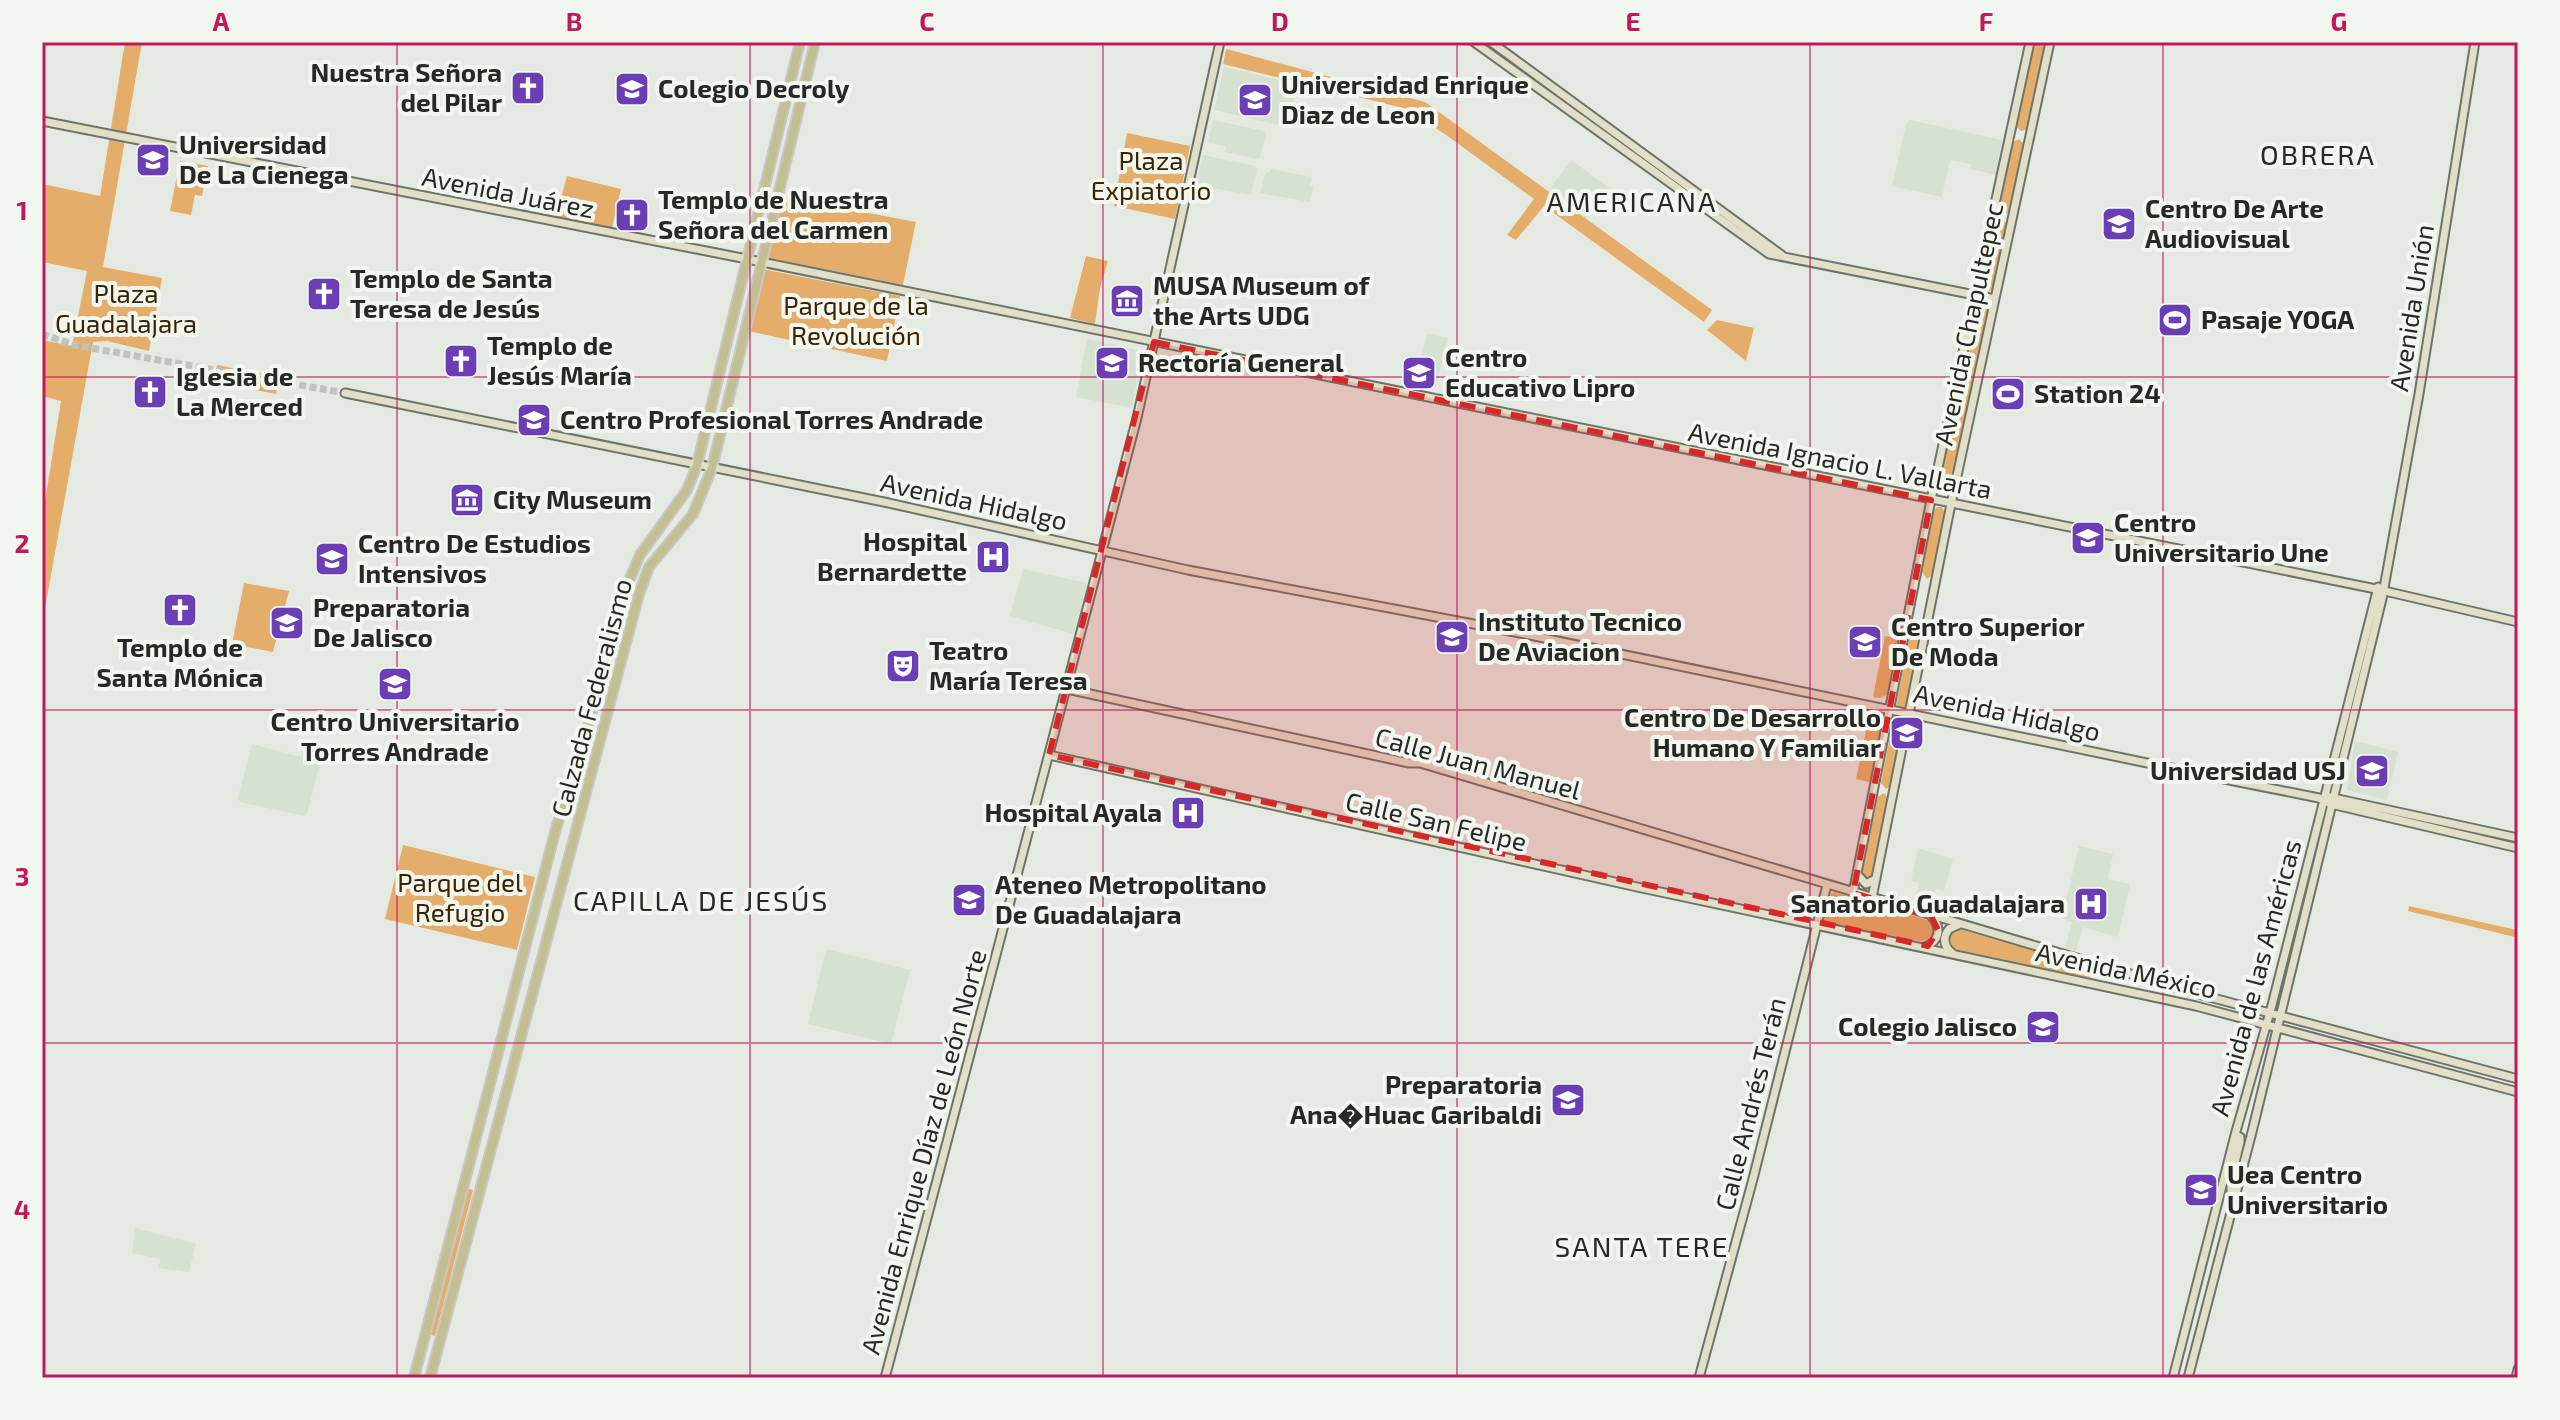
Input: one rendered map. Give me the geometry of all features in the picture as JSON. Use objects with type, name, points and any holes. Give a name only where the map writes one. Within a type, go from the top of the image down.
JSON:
[{"type":"main road","name":"Calzada Federalismo","points":[[414,1378],[555,832],[625,590],[640,555],[687,490],[697,465],[800,42]]},
{"type":"main road","name":"Calzada Federalismo","points":[[430,1378],[643,580],[657,555],[693,514],[712,468],[815,42]]},
{"type":"main road","name":"Avenida Enrique Díaz de León Norte","points":[[885,1378],[1124,472],[1220,42]]},
{"type":"main road","points":[[1474,42],[1769,254],[1995,299]]},
{"type":"main road","points":[[1491,42],[1784,257]]},
{"type":"main road","name":"Avenida Chapultepec","points":[[1853,893],[1931,500],[2030,42]]},
{"type":"main road","name":"Avenida Chapultepec","points":[[1872,898],[1951,504],[2050,42]]},
{"type":"main road","name":"Avenida Unión","points":[[2380,590],[2419,394],[2475,42]]},
{"type":"main road","name":"Avenida Juárez","points":[[42,121],[1154,342]]},
{"type":"main road","name":"Avenida Ignacio L. Vallarta","points":[[1154,342],[2380,590],[2518,622]]},
{"type":"main road","name":"Avenida Hidalgo","points":[[345,393],[911,508],[1103,551],[2518,838]]},
{"type":"main road","name":"Avenida de las Américas","points":[[2173,1378],[2380,590]]},
{"type":"main road","name":"Calle Juan Manuel","points":[[1067,689],[1420,763],[1827,885]]},
{"type":"main road","name":"Calle San Felipe","points":[[1049,755],[1816,926]]},
{"type":"main road","name":"Avenida Hidalgo","points":[[2326,800],[2518,848]]},
{"type":"main road","name":"Avenida de las Américas","points":[[2188,1378],[2277,1027],[2326,800]]},
{"type":"main road","points":[[1857,874],[1866,884],[1876,879]]},
{"type":"main road","name":"Avenida México","points":[[1827,885],[2279,1016],[2518,1079]]},
{"type":"main road","name":"Calle Andrés Terán","points":[[1699,1378],[1827,885]]},
{"type":"main road","points":[[1922,947],[1933,942],[1938,935],[1937,923],[1927,914]]},
{"type":"main road","points":[[1952,953],[1946,946],[1945,937],[1949,929],[1962,924]]},
{"type":"main road","name":"Avenida México","points":[[1816,926],[2104,986],[2266,1024],[2518,1092]]},
{"type":"main road","points":[[2104,986],[2102,975],[2106,967]]},
{"type":"main road","points":[[2120,990],[2124,972]]},
{"type":"main road","points":[[2232,1203],[2231,1180],[2240,1142],[2240,1137],[2235,1135]]},
{"type":"main road","points":[[2516,1378],[2518,1369]]},
{"type":"highlighted area","points":[[1154,342],[1931,500],[1853,893],[1931,916],[1938,930],[1928,946],[1049,755]]},
{"type":"shaded area","name":"Universidad Enrique Diaz de Leon","points":[[1224,67],[1283,81],[1281,87],[1296,90],[1287,127],[1214,110]]},
{"type":"shaded area","points":[[1213,120],[1264,131],[1266,134],[1260,157],[1257,159],[1225,152],[1226,146],[1208,143]]},
{"type":"shaded area","points":[[1910,120],[2002,140],[1996,175],[1970,169],[1971,164],[1950,160],[1942,197],[1892,186],[1906,125]]},
{"type":"shaded area","points":[[1203,155],[1255,166],[1257,170],[1251,195],[1196,185]]},
{"type":"shaded area","points":[[1571,160],[1609,188],[1585,220],[1547,193]]},
{"type":"shaded area","points":[[1270,169],[1312,177],[1310,202],[1260,193],[1266,172],[1269,173]]},
{"type":"shaded area","points":[[1427,334],[1448,338],[1436,387],[1415,382]]},
{"type":"shaded area","name":"Rectoría General","points":[[1087,339],[1143,351],[1132,408],[1076,397]]},
{"type":"shaded area","points":[[1023,569],[1087,583],[1074,634],[1010,616]]},
{"type":"shaded area","name":"Universidad USJ","points":[[2355,741],[2398,752],[2387,800],[2347,790]]},
{"type":"shaded area","points":[[252,744],[300,757],[303,748],[322,754],[307,814],[304,816],[240,802],[238,798]]},
{"type":"shaded area","name":"Sanatorio Guadalajara","points":[[2079,846],[2113,854],[2108,879],[2130,884],[2118,937],[2083,927],[2076,951],[2065,948],[2072,922],[2064,919],[2065,912],[2056,909],[2059,896],[2067,897]]},
{"type":"shaded area","points":[[1918,848],[1953,859],[1944,891],[1935,889],[1930,908],[1914,903],[1919,883],[1911,881]]},
{"type":"shaded area","points":[[826,949],[910,970],[891,1044],[808,1024]]},
{"type":"shaded area","points":[[135,1228],[196,1244],[189,1272],[159,1268],[160,1259],[132,1253]]},
{"type":"green space","name":"Plaza Guadalajara","points":[[125,42],[142,42],[103,267],[162,278],[149,351],[107,341],[93,342],[42,625],[42,520],[61,401],[42,396],[42,373],[45,368],[42,340],[72,346],[87,271],[42,262],[42,184],[100,196]]},
{"type":"green space","points":[[2033,42],[2047,42],[2028,129],[2021,131],[2015,126]]},
{"type":"green space","points":[[1226,49],[1425,102],[1712,310],[1704,322],[1544,206],[1516,240],[1507,235],[1534,199],[1407,109],[1223,64]]},
{"type":"green space","name":"Plaza Expiatorio","points":[[1127,133],[1190,146],[1175,219],[1114,206]]},
{"type":"green space","points":[[2019,139],[2025,145],[2011,211],[2003,215],[1998,208],[2012,143]]},
{"type":"green space","points":[[180,161],[208,166],[202,196],[195,195],[191,215],[170,211]]},
{"type":"green space","points":[[567,176],[621,189],[612,228],[556,217]]},
{"type":"green space","name":"Parque de la Revolución","points":[[780,196],[916,222],[903,285],[765,258]]},
{"type":"green space","points":[[2003,220],[2008,225],[1994,289],[1987,292],[1982,286],[1995,225]]},
{"type":"green space","points":[[1086,256],[1108,261],[1095,324],[1070,318]]},
{"type":"green space","name":"Parque de la Revolución","points":[[762,269],[900,296],[887,361],[748,331]]},
{"type":"green space","points":[[1979,305],[1987,307],[1988,313],[1950,490],[1943,494],[1937,488],[1975,310]]},
{"type":"green space","points":[[1717,320],[1754,328],[1746,361],[1707,330]]},
{"type":"green space","points":[[217,365],[279,377],[276,394],[214,382]]},
{"type":"green space","points":[[1937,507],[1942,507],[1945,513],[1933,574],[1927,579],[1922,572]]},
{"type":"green space","points":[[244,583],[289,591],[273,652],[232,644]]},
{"type":"green space","points":[[1916,635],[1920,641],[1892,785],[1886,789],[1881,783],[1909,639]]},
{"type":"green space","points":[[1885,636],[1902,639],[1891,693],[1880,698],[1873,697]]},
{"type":"green space","points":[[1870,711],[1887,715],[1873,783],[1856,779]]},
{"type":"green space","points":[[1884,793],[1889,799],[1873,876],[1867,881],[1861,874],[1877,797]]},
{"type":"green space","name":"Parque del Refugio","points":[[403,845],[535,877],[517,950],[385,919]]},
{"type":"green space","points":[[1834,892],[1927,920],[1933,926],[1933,933],[1927,940],[1920,941],[1827,923],[1823,919],[1828,896]]},
{"type":"green space","points":[[2409,906],[2517,930],[2515,937],[2408,911]]},
{"type":"green space","points":[[1959,929],[2091,967],[2095,975],[2087,979],[1953,949],[1949,937]]},
{"type":"green space","points":[[466,1188],[473,1190],[435,1336],[428,1334]]},
{"type":"tunnel","points":[[42,334],[74,345],[345,393]]},
{"type":"place","name":"Nuestra Señora del Pilar","points":[[528,88]]},
{"type":"place","name":"Colegio Decroly","points":[[632,89]]},
{"type":"place","name":"Universidad Enrique Diaz de Leon","points":[[1255,100]]},
{"type":"place","name":"Universidad De La Cienega","points":[[153,160]]},
{"type":"place","name":"Templo de Nuestra Señora del Carmen","points":[[632,215]]},
{"type":"place","name":"Centro De Arte Audiovisual","points":[[2119,224]]},
{"type":"place","name":"Templo de Santa Teresa de Jesús","points":[[324,294]]},
{"type":"place","name":"MUSA Museum of the Arts UDG","points":[[1127,301]]},
{"type":"place","name":"Pasaje YOGA","points":[[2175,320]]},
{"type":"place","name":"Templo de Jesús María","points":[[461,361]]},
{"type":"place","name":"Rectoría General","points":[[1112,363]]},
{"type":"place","name":"Centro Educativo Lipro","points":[[1419,373]]},
{"type":"place","name":"Iglesia de La Merced","points":[[150,392]]},
{"type":"place","name":"Station 24","points":[[2008,394]]},
{"type":"place","name":"Centro Profesional Torres Andrade","points":[[534,420]]},
{"type":"place","name":"City Museum","points":[[467,500]]},
{"type":"place","name":"Centro Universitario Une","points":[[2088,538]]},
{"type":"place","name":"Hospital Bernardette","points":[[993,557]]},
{"type":"place","name":"Centro De Estudios Intensivos","points":[[332,559]]},
{"type":"place","name":"Templo de Santa Mónica","points":[[180,610]]},
{"type":"place","name":"Preparatoria De Jalisco","points":[[287,623]]},
{"type":"place","name":"Instituto Tecnico De Aviacion","points":[[1452,637]]},
{"type":"place","name":"Centro Superior De Moda","points":[[1865,642]]},
{"type":"place","name":"Teatro María Teresa","points":[[903,666]]},
{"type":"place","name":"Centro Universitario Torres Andrade","points":[[395,684]]},
{"type":"place","name":"Centro De Desarrollo Humano Y Familiar","points":[[1907,733]]},
{"type":"place","name":"Universidad USJ","points":[[2372,771]]},
{"type":"place","name":"Hospital Ayala","points":[[1188,813]]},
{"type":"place","name":"Ateneo Metropolitano De Guadalajara","points":[[969,900]]},
{"type":"place","name":"Sanatorio Guadalajara","points":[[2091,904]]},
{"type":"place","name":"Colegio Jalisco","points":[[2043,1027]]},
{"type":"place","name":"Preparatoria Ana�Huac Garibaldi","points":[[1568,1100]]},
{"type":"place","name":"Uea Centro Universitario","points":[[2201,1190]]},
{"type":"district","name":"OBRERA","points":[[2318,155]]},
{"type":"district","name":"AMERICANA","points":[[1632,202]]},
{"type":"district","name":"CAPILLA DE JESÚS","points":[[701,901]]},
{"type":"district","name":"SANTA TERE","points":[[1642,1247]]}]
